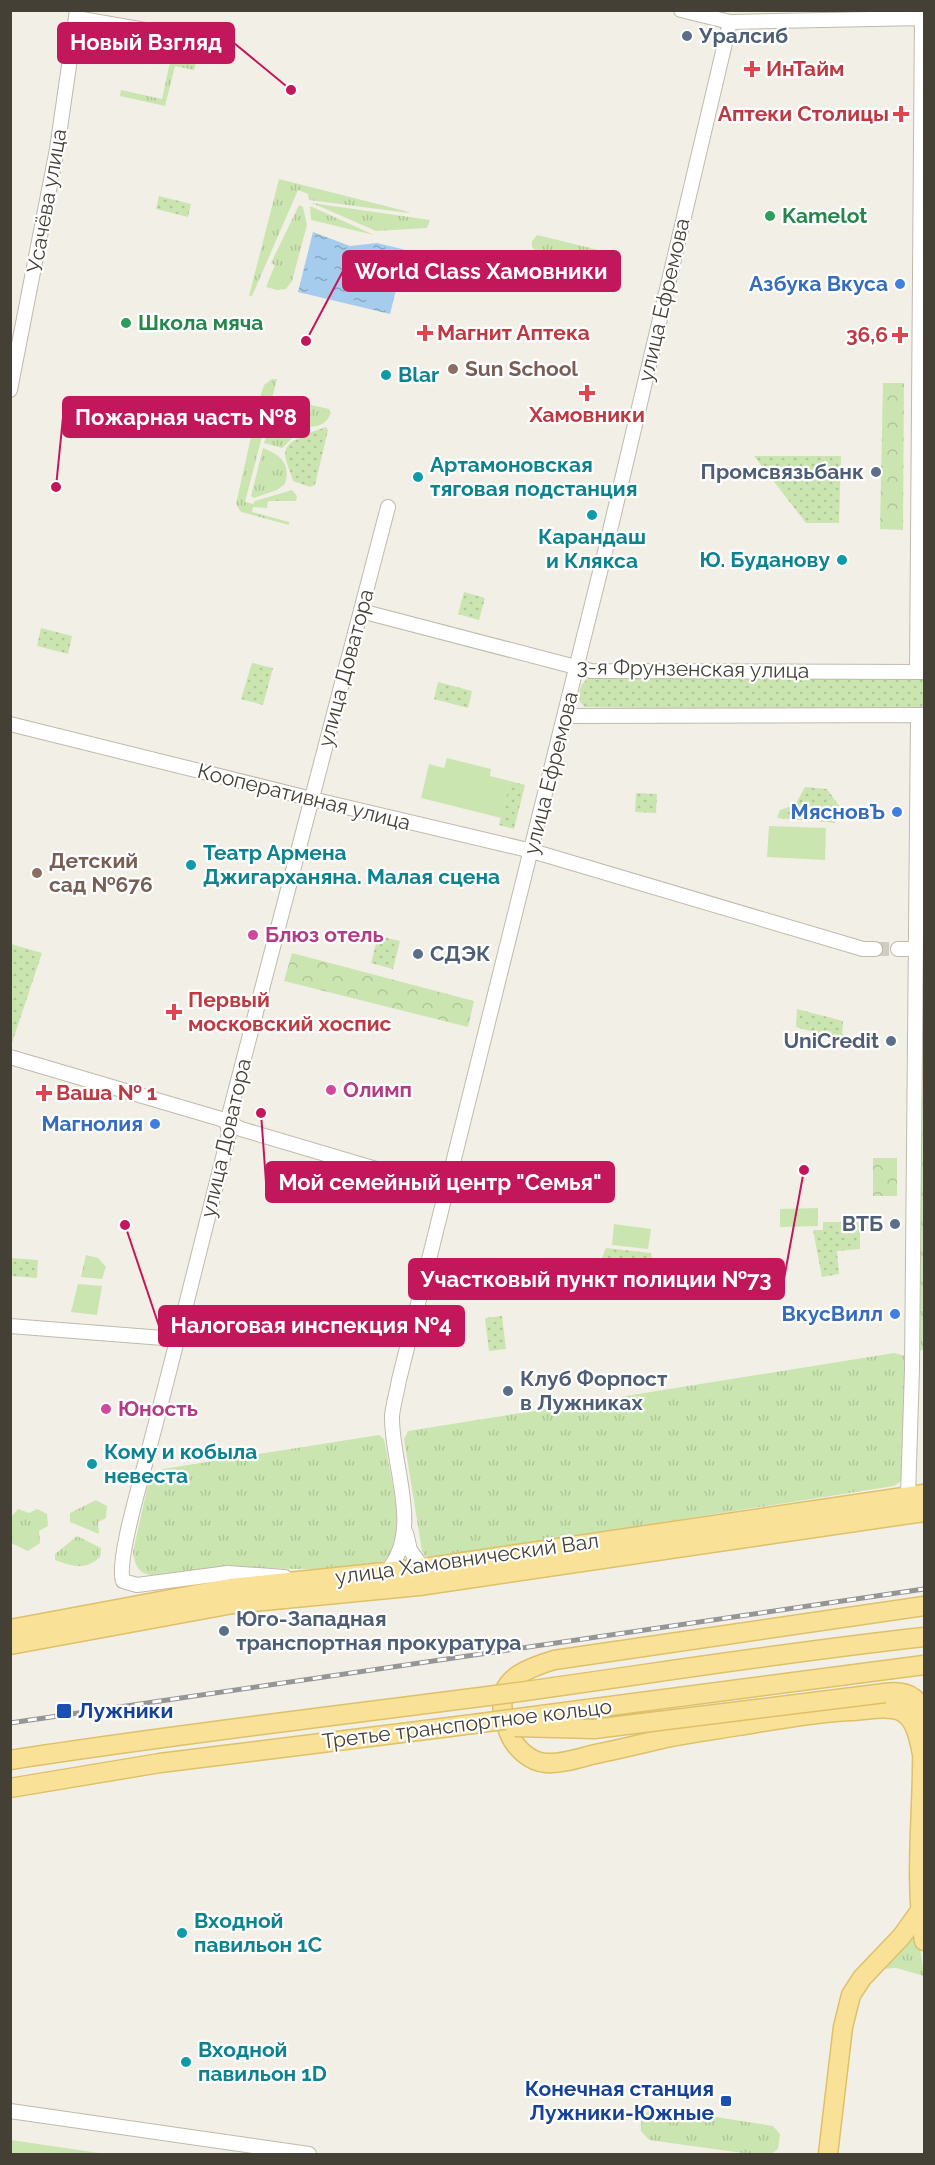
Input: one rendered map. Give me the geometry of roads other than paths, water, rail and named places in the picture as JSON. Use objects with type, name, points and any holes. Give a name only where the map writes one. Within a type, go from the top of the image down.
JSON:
[{"type":"main road","name":"улица Хамовнический Вал","points":[[10,1645],[317,1579],[418,1568],[916,1495]]},
{"type":"main road","name":"улица Хамовнический Вал","points":[[10,1629],[232,1596],[433,1584],[924,1512]]},
{"type":"main road","points":[[923,1743],[910,1720],[900,1711],[824,1713],[672,1737],[545,1763],[527,1756],[516,1746],[510,1737],[501,1707],[504,1691],[513,1678],[529,1668],[554,1660],[924,1606]]},
{"type":"main road","points":[[860,1644],[924,1630]]},
{"type":"main road","name":"Третье транспортное кольцо","points":[[10,1760],[156,1737],[509,1693],[924,1637]]},
{"type":"main road","name":"Третье транспортное кольцо","points":[[10,1788],[160,1763],[924,1665]]},
{"type":"main road","points":[[450,1727],[594,1729],[885,1693],[905,1693],[913,1698],[920,1707],[923,1743],[919,1912],[924,1941]]},
{"type":"main road","points":[[828,2154],[843,2027],[851,1995],[862,1978],[902,1936],[919,1912]]},
{"type":"street","points":[[681,10],[730,22],[922,14],[921,672]]},
{"type":"street","points":[[77,14],[202,40]]},
{"type":"street","name":"Усачёва улица","points":[[10,390],[57,149],[77,14]]},
{"type":"street","name":"улица Ефремова","points":[[433,1584],[418,1568],[404,1530],[392,1415],[566,716],[730,22]]},
{"type":"street","name":"улица Доватора","points":[[317,1579],[228,1573],[137,1585],[123,1581],[121,1574],[144,1469],[229,1134],[227,1123],[388,507]]},
{"type":"street","name":"3-я Фрунзенская улица","points":[[361,611],[577,668],[602,671],[921,672]]},
{"type":"street","points":[[566,716],[921,715],[916,949],[912,1380],[916,1495]]},
{"type":"street","name":"Кооперативная улица","points":[[10,724],[532,851],[863,949],[875,949]]},
{"type":"street","points":[[898,949],[916,949]]},
{"type":"street","points":[[10,1057],[221,1119],[227,1123],[447,1190]]},
{"type":"street","points":[[10,1326],[177,1339]]},
{"type":"street","points":[[912,1380],[915,1367],[924,1352]]},
{"type":"street","name":"улица Ефремова","points":[[386,1572],[400,1553],[404,1530]]},
{"type":"street","points":[[10,2111],[309,2154]]},
{"type":"water","points":[[313,232],[350,246],[377,243],[406,250],[390,314],[298,292]]},
{"type":"tunnel","points":[[875,949],[898,949]]},
{"type":"railway","points":[[10,1723],[924,1589]]},
{"type":"place","name":"Уралсиб","points":[[687,36]]},
{"type":"place","name":"ИнТайм","points":[[752,69]]},
{"type":"place","name":"Новый Взгляд","points":[[291,90]]},
{"type":"place","name":"Аптеки Столицы","points":[[901,114]]},
{"type":"place","name":"Kamelot","points":[[770,216]]},
{"type":"place","name":"Азбука Вкуса","points":[[900,284]]},
{"type":"place","name":"Школа мяча","points":[[126,323]]},
{"type":"place","name":"Магнит Аптека","points":[[425,333]]},
{"type":"place","name":"36,6","points":[[900,335]]},
{"type":"place","name":"World Class Хамовники","points":[[306,341]]},
{"type":"place","name":"Sun School","points":[[453,369]]},
{"type":"place","name":"Blar","points":[[386,375]]},
{"type":"place","name":"Хамовники","points":[[587,393]]},
{"type":"place","name":"Промсвязьбанк","points":[[876,472]]},
{"type":"place","name":"Артамоновская тяговая подстанция","points":[[418,477]]},
{"type":"place","name":"Пожарная часть №8","points":[[56,487]]},
{"type":"place","name":"Карандаш и Клякса","points":[[592,515]]},
{"type":"place","name":"Ю. Буданову","points":[[842,560]]},
{"type":"place","name":"МясновЪ","points":[[897,812]]},
{"type":"place","name":"Театр Армена Джигарханяна. Малая сцена","points":[[191,865]]},
{"type":"place","name":"Детский сад №676","points":[[37,873]]},
{"type":"place","name":"Блюз отель","points":[[253,935]]},
{"type":"place","name":"СДЭК","points":[[418,954]]},
{"type":"place","name":"Первый московский хоспис","points":[[174,1012]]},
{"type":"place","name":"UniCredit","points":[[891,1041]]},
{"type":"place","name":"Олимп","points":[[331,1090]]},
{"type":"place","name":"Ваша № 1","points":[[44,1093]]},
{"type":"place","name":"Мой семейный центр \"Семья\"","points":[[261,1113]]},
{"type":"place","name":"Магнолия","points":[[155,1124]]},
{"type":"place","name":"Участковый пункт полиции №73","points":[[804,1170]]},
{"type":"place","name":"ВТБ","points":[[895,1224]]},
{"type":"place","name":"Налоговая инспекция №4","points":[[125,1225]]},
{"type":"place","name":"ВкусВилл","points":[[895,1314]]},
{"type":"place","name":"Клуб Форпост в Лужниках","points":[[508,1391]]},
{"type":"place","name":"Юность","points":[[106,1409]]},
{"type":"place","name":"Кому и кобыла невеста","points":[[92,1464]]},
{"type":"place","name":"Юго-Западная транспортная прокуратура","points":[[224,1631]]},
{"type":"place","name":"Лужники","points":[[64,1711]]},
{"type":"place","name":"Входной павильон 1C","points":[[182,1933]]},
{"type":"place","name":"Входной павильон 1D","points":[[186,2062]]},
{"type":"place","name":"Конечная станция Лужники-Южные","points":[[726,2101]]}]
